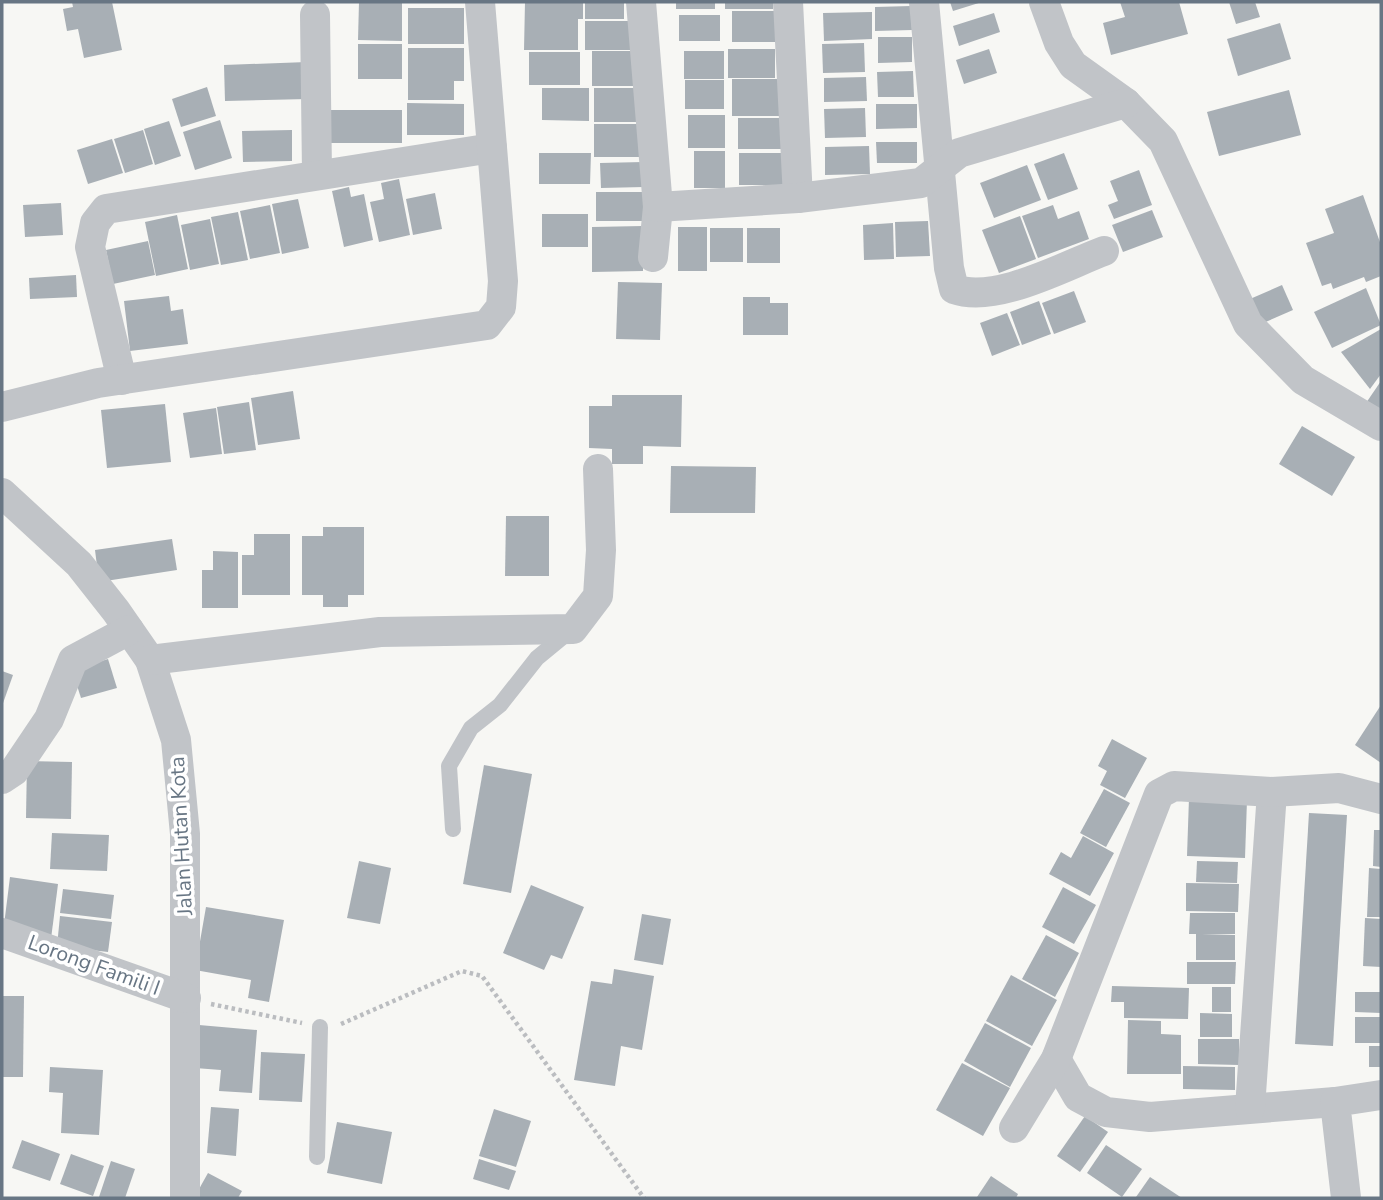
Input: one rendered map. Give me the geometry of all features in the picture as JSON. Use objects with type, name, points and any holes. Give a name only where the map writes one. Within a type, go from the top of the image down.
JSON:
[{"type":"street","points":[[2,407],[122,380],[487,326],[501,307],[503,281],[480,2]]},
{"type":"street","points":[[641,2],[658,207],[653,257]]},
{"type":"street","points":[[788,2],[798,198]]},
{"type":"street","points":[[924,2],[949,268],[954,289],[967,294],[989,292],[1104,251]]},
{"type":"street","points":[[1044,2],[1059,43],[1073,65],[1126,103],[1163,141],[1248,324],[1303,380],[1381,426]]},
{"type":"street","points":[[316,15],[317,173]]},
{"type":"street","points":[[658,207],[798,198],[921,183],[959,153],[1126,103]]},
{"type":"street","points":[[122,380],[90,247],[95,223],[106,209],[317,173],[492,148]]},
{"type":"street","points":[[150,660],[380,632],[573,629],[598,596],[601,550],[598,469]]},
{"type":"street","name":"Jalan Hutan Kota","points":[[2,493],[79,564],[130,630],[150,660],[176,740],[185,834],[185,1198]]},
{"type":"street","points":[[2,779],[14,771],[49,719],[73,660],[130,630]]},
{"type":"street","points":[[1014,1128],[1056,1059],[1159,794],[1174,786],[1272,792],[1339,788],[1381,799]]},
{"type":"street","points":[[1251,1108],[1272,792]]},
{"type":"street","name":"Lorong Famili I","points":[[2,933],[186,998]]},
{"type":"street","points":[[1056,1059],[1078,1097],[1106,1112],[1150,1117],[1335,1102],[1381,1095]]},
{"type":"street","points":[[1335,1102],[1346,1198]]},
{"type":"lane","points":[[453,829],[449,766],[471,728],[500,705],[537,658],[573,629]]},
{"type":"lane","points":[[317,1157],[320,1027]]},
{"type":"path","points":[[186,998],[320,1027],[349,1022],[461,971],[482,975],[644,1198]]},
{"type":"building","points":[[72,2],[112,2],[122,50],[84,58],[78,29],[67,31],[63,9],[73,7]]},
{"type":"building","points":[[359,2],[402,2],[402,41],[358,40]]},
{"type":"building","points":[[525,2],[583,2],[583,19],[578,19],[578,50],[524,50]]},
{"type":"building","points":[[585,2],[624,2],[624,19],[585,19]]},
{"type":"building","points":[[676,2],[715,2],[715,9],[676,9]]},
{"type":"building","points":[[725,2],[773,2],[773,9],[725,9]]},
{"type":"building","points":[[950,2],[982,2],[953,11]]},
{"type":"building","points":[[1120,2],[1179,2],[1188,34],[1111,55],[1103,23],[1125,17]]},
{"type":"building","points":[[1229,2],[1255,2],[1260,17],[1236,24]]},
{"type":"building","points":[[911,6],[912,30],[875,31],[875,7]]},
{"type":"building","points":[[408,8],[464,8],[464,44],[408,44]]},
{"type":"building","points":[[732,11],[777,11],[777,42],[732,42]]},
{"type":"building","points":[[872,12],[872,39],[824,41],[823,13]]},
{"type":"building","points":[[994,13],[1000,32],[959,46],[953,26]]},
{"type":"building","points":[[679,15],[720,15],[720,41],[679,41]]},
{"type":"building","points":[[585,21],[630,21],[630,50],[585,50]]},
{"type":"building","points":[[1280,23],[1291,59],[1238,76],[1227,39]]},
{"type":"building","points":[[878,37],[912,37],[912,62],[878,63]]},
{"type":"building","points":[[864,43],[865,72],[823,73],[822,44]]},
{"type":"building","points":[[358,44],[402,44],[402,79],[358,79]]},
{"type":"building","points":[[408,48],[464,48],[464,81],[454,81],[454,100],[408,100]]},
{"type":"building","points":[[728,49],[775,49],[775,78],[728,78]]},
{"type":"building","points":[[989,49],[997,73],[964,84],[956,60]]},
{"type":"building","points":[[592,51],[635,51],[635,86],[592,86]]},
{"type":"building","points":[[684,51],[724,51],[724,79],[684,79]]},
{"type":"building","points":[[529,52],[580,52],[580,85],[529,85]]},
{"type":"building","points":[[307,62],[308,99],[225,101],[224,65]]},
{"type":"building","points":[[913,71],[914,97],[878,97],[877,72]]},
{"type":"building","points":[[866,77],[867,101],[824,102],[824,78]]},
{"type":"building","points":[[732,79],[781,79],[781,116],[732,116]]},
{"type":"building","points":[[685,80],[724,80],[724,109],[685,109]]},
{"type":"building","points":[[207,87],[216,116],[181,127],[172,99]]},
{"type":"building","points":[[542,88],[589,88],[589,121],[542,120]]},
{"type":"building","points":[[594,88],[636,88],[636,122],[594,122]]},
{"type":"building","points":[[1289,90],[1301,135],[1219,156],[1207,112]]},
{"type":"building","points":[[407,103],[464,104],[464,135],[407,135]]},
{"type":"building","points":[[876,104],[917,104],[917,128],[876,129]]},
{"type":"building","points":[[865,108],[866,137],[825,138],[824,109]]},
{"type":"building","points":[[328,110],[402,110],[402,143],[328,143]]},
{"type":"building","points":[[688,115],[725,115],[725,148],[688,148]]},
{"type":"building","points":[[738,118],[782,118],[782,149],[738,149]]},
{"type":"building","points":[[220,120],[232,158],[195,170],[183,132]]},
{"type":"building","points":[[169,121],[181,156],[155,165],[144,129]]},
{"type":"building","points":[[594,124],[640,124],[640,157],[594,157]]},
{"type":"building","points":[[143,130],[153,164],[125,173],[114,139]]},
{"type":"building","points":[[292,130],[292,161],[243,162],[242,131]]},
{"type":"building","points":[[112,139],[123,173],[88,184],[77,150]]},
{"type":"building","points":[[876,142],[917,142],[917,163],[877,163]]},
{"type":"building","points":[[869,146],[870,174],[825,175],[825,147]]},
{"type":"building","points":[[694,151],[725,151],[725,188],[694,188]]},
{"type":"building","points":[[539,153],[591,153],[590,184],[539,184]]},
{"type":"building","points":[[739,153],[783,153],[783,185],[739,185]]},
{"type":"building","points":[[1064,153],[1078,189],[1048,200],[1034,164]]},
{"type":"building","points":[[643,162],[644,187],[601,188],[600,163]]},
{"type":"building","points":[[1027,165],[1041,200],[994,218],[980,183]]},
{"type":"building","points":[[1139,170],[1152,205],[1114,219],[1108,205],[1118,201],[1110,181]]},
{"type":"building","points":[[399,179],[410,235],[379,242],[370,202],[384,199],[381,183]]},
{"type":"building","points":[[349,187],[351,197],[364,194],[373,240],[344,247],[332,191]]},
{"type":"building","points":[[596,192],[643,192],[643,221],[596,221]]},
{"type":"building","points":[[435,193],[442,229],[413,235],[406,199]]},
{"type":"building","points":[[1363,195],[1381,245],[1381,276],[1366,282],[1364,277],[1333,289],[1331,283],[1322,286],[1306,243],[1334,233],[1325,209]]},
{"type":"building","points":[[298,199],[309,248],[282,254],[272,204]]},
{"type":"building","points":[[61,203],[63,235],[25,237],[23,205]]},
{"type":"building","points":[[270,205],[280,253],[250,259],[240,211]]},
{"type":"building","points":[[1053,205],[1058,219],[1079,211],[1089,239],[1038,258],[1022,216]]},
{"type":"building","points":[[1152,210],[1163,237],[1123,252],[1112,225]]},
{"type":"building","points":[[238,212],[248,260],[221,265],[211,217]]},
{"type":"building","points":[[542,214],[588,214],[588,247],[542,247]]},
{"type":"building","points":[[177,215],[188,269],[156,276],[145,222]]},
{"type":"building","points":[[1020,216],[1036,259],[999,273],[982,230]]},
{"type":"building","points":[[210,219],[219,264],[190,270],[181,225]]},
{"type":"building","points":[[928,221],[930,256],[896,257],[895,222]]},
{"type":"building","points":[[893,223],[894,259],[864,260],[863,225]]},
{"type":"building","points":[[643,226],[643,271],[592,272],[592,227]]},
{"type":"building","points":[[678,227],[707,227],[707,271],[678,271]]},
{"type":"building","points":[[710,228],[743,228],[743,262],[710,262]]},
{"type":"building","points":[[747,228],[780,228],[780,263],[747,263]]},
{"type":"building","points":[[148,241],[155,275],[113,284],[106,250]]},
{"type":"building","points":[[76,275],[77,297],[30,299],[29,278]]},
{"type":"building","points":[[618,282],[662,283],[660,340],[616,339]]},
{"type":"building","points":[[1282,285],[1293,310],[1261,324],[1250,299]]},
{"type":"building","points":[[1366,288],[1381,325],[1332,348],[1314,312]]},
{"type":"building","points":[[1074,291],[1086,322],[1054,334],[1042,303]]},
{"type":"building","points":[[169,296],[171,311],[183,309],[188,344],[130,351],[124,301]]},
{"type":"building","points":[[743,297],[770,297],[770,303],[788,303],[788,335],[743,335]]},
{"type":"building","points":[[1039,301],[1051,334],[1022,345],[1010,312]]},
{"type":"building","points":[[1007,313],[1020,345],[992,356],[980,323]]},
{"type":"building","points":[[1381,329],[1381,374],[1370,389],[1341,352]]},
{"type":"building","points":[[1381,381],[1381,414],[1366,403]]},
{"type":"building","points":[[293,391],[300,439],[258,445],[251,398]]},
{"type":"building","points":[[612,395],[682,395],[681,447],[643,446],[643,464],[612,464],[612,449],[589,448],[589,406],[612,406]]},
{"type":"building","points":[[249,402],[256,450],[224,454],[217,407]]},
{"type":"building","points":[[165,404],[171,462],[107,468],[101,410]]},
{"type":"building","points":[[216,408],[222,454],[190,458],[183,413]]},
{"type":"building","points":[[1302,426],[1355,457],[1332,496],[1279,464]]},
{"type":"building","points":[[671,466],[756,467],[755,513],[670,513]]},
{"type":"building","points":[[506,516],[549,516],[549,576],[505,576]]},
{"type":"building","points":[[323,527],[364,527],[364,595],[348,595],[348,607],[323,607],[323,595],[302,595],[302,536],[323,536]]},
{"type":"building","points":[[254,534],[290,534],[290,595],[242,595],[242,555],[254,555]]},
{"type":"building","points":[[172,539],[177,570],[99,582],[95,550]]},
{"type":"building","points":[[213,551],[238,552],[238,608],[202,608],[202,570],[213,570]]},
{"type":"building","points":[[108,659],[117,688],[81,698],[72,670]]},
{"type":"building","points":[[2,671],[13,675],[2,706]]},
{"type":"building","points":[[1381,705],[1381,763],[1355,745]]},
{"type":"building","points":[[1112,739],[1147,758],[1125,798],[1100,785],[1107,771],[1098,766]]},
{"type":"building","points":[[27,761],[72,762],[71,819],[26,818]]},
{"type":"building","points":[[484,765],[532,774],[511,893],[463,884]]},
{"type":"building","points":[[1104,789],[1130,803],[1106,847],[1080,833]]},
{"type":"building","points":[[1189,798],[1247,800],[1245,858],[1187,856]]},
{"type":"building","points":[[1309,813],[1347,815],[1333,1046],[1295,1044]]},
{"type":"building","points":[[1374,830],[1381,830],[1381,867],[1373,866]]},
{"type":"building","points":[[52,833],[109,835],[107,871],[50,869]]},
{"type":"building","points":[[1083,836],[1114,853],[1090,896],[1049,874],[1061,852],[1071,858]]},
{"type":"building","points":[[359,861],[391,868],[380,924],[347,918]]},
{"type":"building","points":[[1197,861],[1238,862],[1237,883],[1196,882]]},
{"type":"building","points":[[1369,868],[1381,869],[1381,917],[1367,917]]},
{"type":"building","points":[[10,877],[58,884],[51,939],[3,933]]},
{"type":"building","points":[[1186,883],[1239,884],[1238,912],[1186,911]]},
{"type":"building","points":[[531,885],[584,907],[562,959],[551,955],[544,970],[503,953]]},
{"type":"building","points":[[1063,887],[1096,905],[1074,944],[1042,927]]},
{"type":"building","points":[[63,889],[114,895],[111,919],[60,913]]},
{"type":"building","points":[[206,907],[284,920],[269,1002],[248,998],[251,980],[195,970]]},
{"type":"building","points":[[1190,913],[1235,913],[1235,934],[1202,935],[1235,935],[1235,960],[1196,960],[1196,934],[1189,934]]},
{"type":"building","points":[[642,914],[671,919],[663,965],[634,960]]},
{"type":"building","points":[[60,916],[112,922],[108,952],[57,946]]},
{"type":"building","points":[[1365,918],[1381,919],[1381,967],[1363,966]]},
{"type":"building","points":[[1046,935],[1079,953],[1055,997],[1022,979]]},
{"type":"building","points":[[1187,962],[1236,962],[1235,984],[1187,984]]},
{"type":"building","points":[[614,969],[654,976],[642,1050],[621,1046],[615,1086],[574,1080],[591,981],[612,984]]},
{"type":"building","points":[[1011,975],[1057,1000],[1032,1046],[986,1021]]},
{"type":"building","points":[[1112,986],[1189,988],[1188,1019],[1124,1018],[1124,1002],[1111,1002]]},
{"type":"building","points":[[1212,987],[1231,987],[1231,1012],[1212,1012]]},
{"type":"building","points":[[1355,992],[1381,992],[1381,1013],[1355,1012]]},
{"type":"building","points":[[2,996],[24,996],[23,1077],[2,1077]]},
{"type":"building","points":[[1200,1013],[1232,1014],[1232,1037],[1200,1037]]},
{"type":"building","points":[[1355,1017],[1381,1017],[1381,1043],[1355,1043]]},
{"type":"building","points":[[1128,1020],[1161,1021],[1161,1034],[1181,1035],[1181,1074],[1127,1074]]},
{"type":"building","points":[[985,1023],[1031,1048],[1010,1087],[964,1061]]},
{"type":"building","points":[[199,1025],[257,1030],[252,1093],[219,1091],[221,1070],[195,1068]]},
{"type":"building","points":[[1198,1039],[1239,1039],[1239,1065],[1198,1064]]},
{"type":"building","points":[[1369,1046],[1381,1046],[1381,1067],[1369,1067]]},
{"type":"building","points":[[261,1052],[305,1054],[302,1102],[259,1100]]},
{"type":"building","points":[[962,1063],[1010,1088],[983,1136],[936,1110]]},
{"type":"building","points":[[1183,1066],[1235,1067],[1235,1090],[1183,1089]]},
{"type":"building","points":[[50,1067],[103,1070],[99,1135],[61,1133],[63,1093],[49,1092]]},
{"type":"building","points":[[211,1107],[239,1109],[236,1156],[207,1153]]},
{"type":"building","points":[[494,1109],[531,1121],[516,1167],[479,1156]]},
{"type":"building","points":[[1085,1116],[1108,1132],[1080,1172],[1057,1156]]},
{"type":"building","points":[[337,1122],[392,1132],[382,1184],[327,1173]]},
{"type":"building","points":[[22,1140],[60,1154],[50,1181],[12,1168]]},
{"type":"building","points":[[1106,1145],[1142,1169],[1122,1197],[1087,1173]]},
{"type":"building","points":[[71,1154],[104,1166],[93,1196],[60,1184]]},
{"type":"building","points":[[479,1159],[516,1171],[509,1190],[473,1179]]},
{"type":"building","points":[[111,1161],[135,1169],[125,1198],[99,1197]]},
{"type":"building","points":[[208,1173],[242,1191],[238,1198],[194,1198]]},
{"type":"building","points":[[991,1176],[1018,1194],[1016,1198],[977,1197]]},
{"type":"building","points":[[1150,1177],[1182,1198],[1136,1197]]}]
